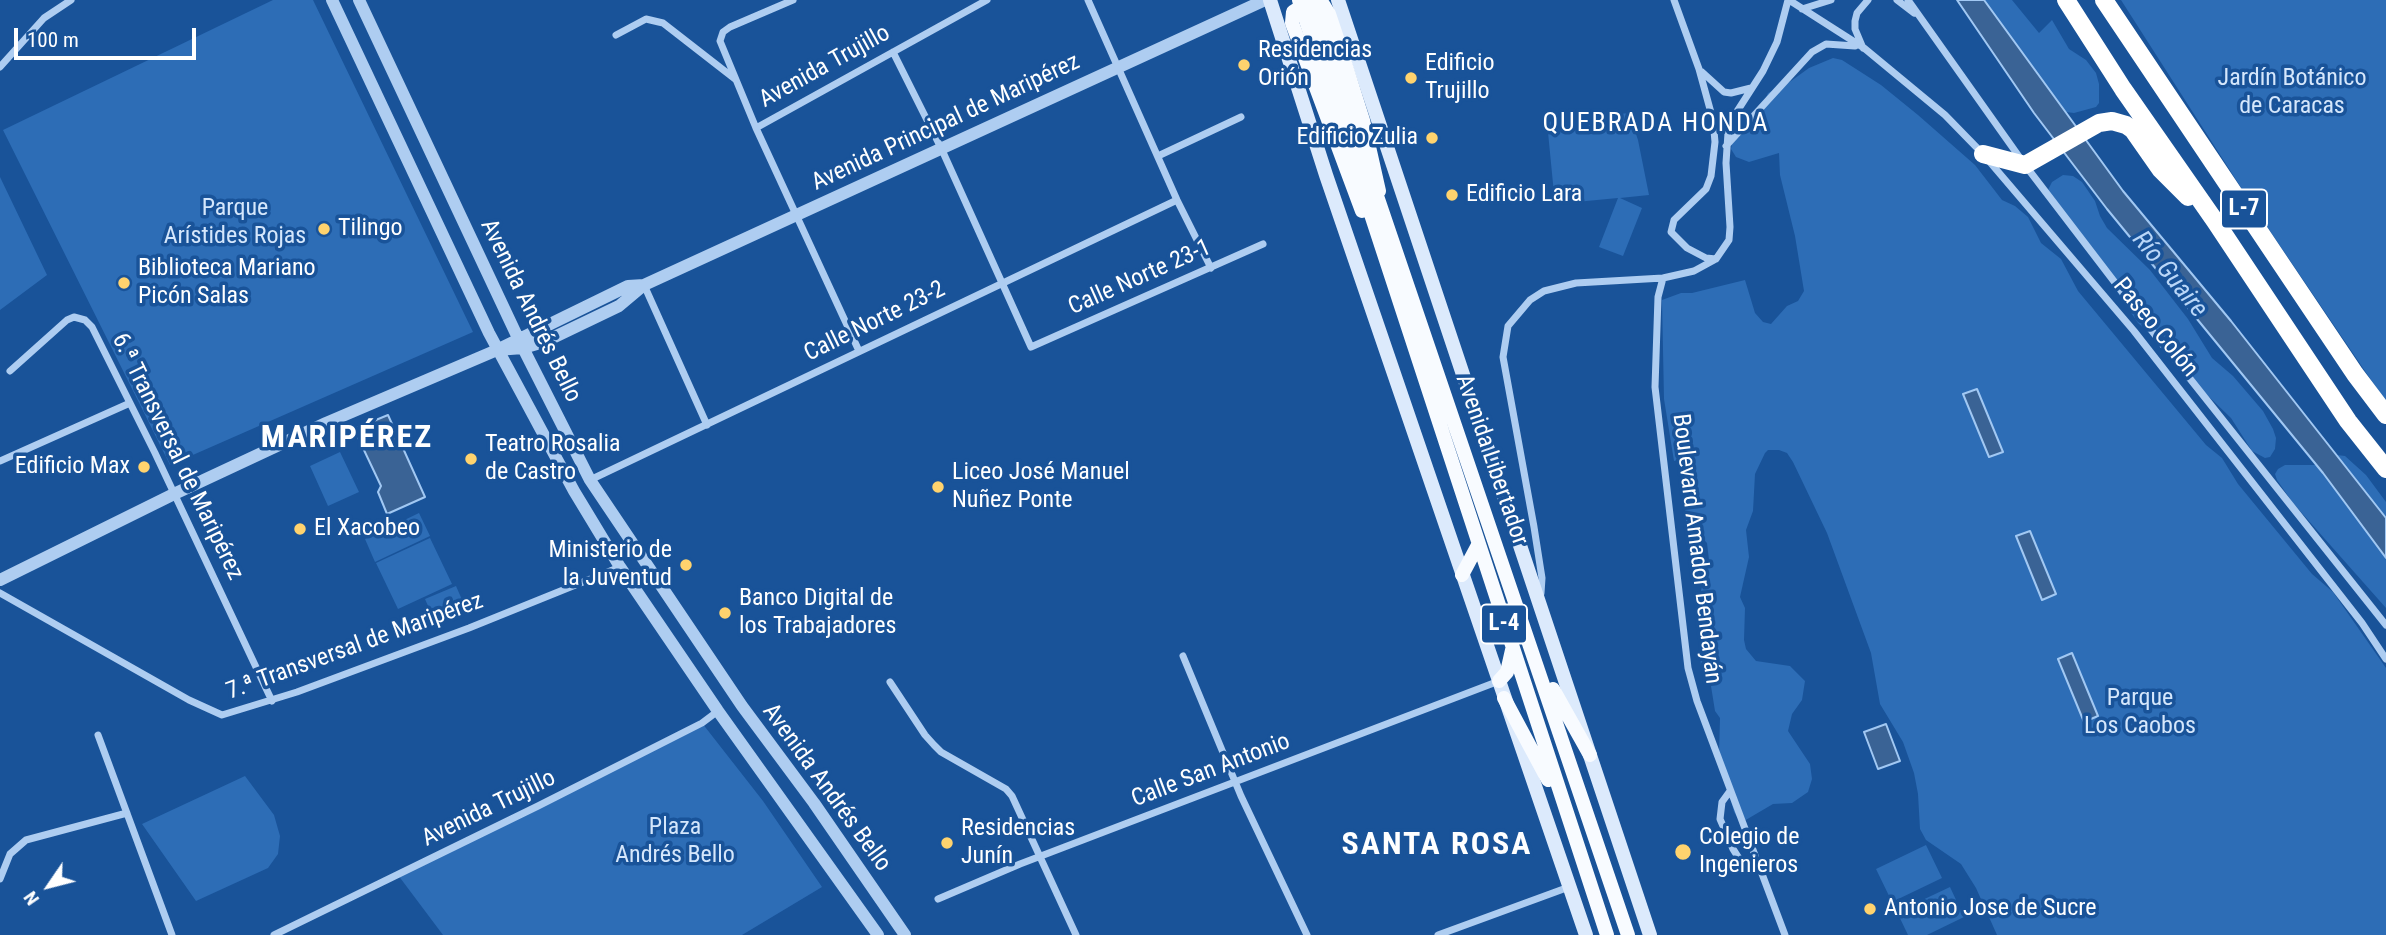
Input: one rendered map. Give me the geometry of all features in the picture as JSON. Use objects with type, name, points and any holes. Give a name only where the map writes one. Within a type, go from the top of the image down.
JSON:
[{"type":"highway","name":"L-7","points":[[2066,0],[2123,89],[2215,221],[2348,421],[2386,469]]},
{"type":"highway","name":"L-7","points":[[2104,0],[2333,341],[2386,415]]},
{"type":"highway","points":[[1983,154],[2031,162],[2099,123],[2112,121],[2126,125],[2133,130],[2161,170],[2215,221]]},
{"type":"main road","name":"L-4","points":[[1268,0],[1586,935]]},
{"type":"main road","name":"Avenida Libertador","points":[[1299,0],[1370,193],[1382,209],[1628,935]]},
{"type":"main road","name":"L-4","points":[[1382,209],[1377,174],[1363,120],[1329,14],[1321,1],[1314,0],[1293,12],[1292,23],[1388,280],[1403,313]]},
{"type":"main road","name":"Avenida Libertador","points":[[1314,0],[1403,313],[1607,935]]},
{"type":"main road","name":"Avenida Libertador","points":[[1339,0],[1650,935]]},
{"type":"main road","points":[[1462,575],[1478,545]]},
{"type":"main road","name":"L-4","points":[[1530,644],[1590,755]]},
{"type":"main road","points":[[1499,681],[1507,672],[1512,649]]},
{"type":"main road","name":"L-4","points":[[1504,698],[1570,824]]},
{"type":"street","points":[[0,67],[44,18],[71,0]]},
{"type":"street","name":"Avenida Andrés Bello","points":[[332,0],[498,349],[574,491],[620,567],[718,711],[878,935]]},
{"type":"street","name":"Avenida Andrés Bello","points":[[359,0],[521,343],[590,480],[742,706],[814,803],[905,935]]},
{"type":"street","points":[[793,0],[730,27],[720,41],[755,128],[859,351]]},
{"type":"street","name":"Avenida Trujillo","points":[[755,128],[987,0]]},
{"type":"street","points":[[1088,0],[1177,200],[1211,268]]},
{"type":"street","name":"Avenida Principal de Maripérez","points":[[0,580],[326,423],[498,349],[521,343],[544,342],[619,306],[644,285],[942,150],[1117,66],[1268,0]]},
{"type":"street","points":[[1674,0],[1699,69],[1713,120],[1715,142],[1711,176],[1706,189],[1674,219],[1671,232],[1696,253],[1716,259]]},
{"type":"street","name":"Paseo Colón","points":[[1726,147],[1731,123],[1777,42],[1788,0],[1864,48],[1945,115],[1983,154],[2134,331],[2362,624],[2386,659]]},
{"type":"street","points":[[1802,9],[1831,0]]},
{"type":"street","points":[[1864,48],[1855,29],[1855,21],[1857,13],[1868,0]]},
{"type":"street","points":[[1898,0],[1927,26]]},
{"type":"street","name":"Paseo Colón","points":[[1908,0],[2031,162],[2152,331],[2386,625]]},
{"type":"street","points":[[616,35],[646,19],[663,23],[736,80]]},
{"type":"street","points":[[1540,602],[1542,578],[1503,356],[1508,326],[1530,300],[1544,290],[1576,284],[1662,278],[1693,271],[1716,259],[1729,240],[1726,147],[1818,47],[1835,43],[1864,48]]},
{"type":"street","points":[[893,52],[942,150],[1002,282]]},
{"type":"street","points":[[1699,69],[1724,92],[1739,92],[1752,88]]},
{"type":"street","points":[[1158,156],[1241,117]]},
{"type":"street","name":"Calle Norte 23-2","points":[[590,480],[1177,200]]},
{"type":"street","name":"Calle Norte 23-1","points":[[1002,282],[1031,347],[1263,244]]},
{"type":"street","name":"Boulevard Amador Bendayán","points":[[1662,278],[1658,297],[1655,387],[1688,668],[1697,701],[1785,935]]},
{"type":"street","points":[[644,285],[707,425]]},
{"type":"street","name":"6.ª Transversal de Maripérez","points":[[10,371],[67,320],[74,317],[85,320],[92,327],[272,701]]},
{"type":"street","points":[[0,461],[130,404]]},
{"type":"street","name":"7.ª Transversal de Maripérez","points":[[0,593],[189,700],[222,715],[272,701],[469,628],[620,567]]},
{"type":"street","points":[[1183,656],[1236,781],[1307,935]]},
{"type":"street","name":"Calle San Antonio","points":[[937,899],[1499,681]]},
{"type":"street","points":[[890,682],[925,735],[941,752],[1006,789],[1012,796],[1076,935]]},
{"type":"street","name":"Avenida Trujillo","points":[[274,935],[538,806],[702,723],[718,711]]},
{"type":"street","points":[[98,735],[172,935]]},
{"type":"street","points":[[1730,791],[1722,802],[1720,819],[1732,849],[1740,860],[1751,869],[1760,871]]},
{"type":"street","points":[[0,879],[10,854],[17,845],[26,840],[127,813]]},
{"type":"street","points":[[1438,935],[1569,887]]},
{"type":"green space","name":"Parque Arístides Rojas","points":[[273,0],[313,0],[473,332],[170,465],[3,130]]},
{"type":"green space","points":[[1984,0],[2012,0],[2039,33],[2052,20],[2069,49],[2086,60],[2096,73],[2099,103],[2096,107],[2074,113],[2066,112]]},
{"type":"green space","name":"Jardín Botánico de Caracas","points":[[2121,0],[2386,0],[2386,402],[2249,200]]},
{"type":"green space","name":"Parque Los Caobos","points":[[1833,58],[1842,60],[1881,85],[1918,115],[1975,165],[2002,200],[2028,217],[2041,243],[2061,259],[2078,291],[2206,445],[2222,458],[2238,484],[2312,574],[2333,592],[2386,668],[2386,935],[1997,935],[1976,888],[1961,864],[1926,840],[1920,829],[1914,773],[1903,742],[1880,704],[1871,653],[1827,533],[1793,462],[1787,453],[1779,450],[1768,450],[1765,453],[1755,474],[1753,511],[1746,530],[1749,557],[1740,597],[1745,608],[1744,640],[1746,649],[1756,661],[1790,666],[1805,681],[1802,700],[1792,714],[1788,731],[1810,764],[1812,779],[1808,792],[1792,803],[1773,804],[1744,821],[1739,820],[1734,812],[1719,755],[1720,718],[1715,711],[1711,686],[1701,667],[1697,606],[1709,560],[1707,543],[1686,521],[1681,459],[1674,461],[1664,399],[1662,300],[1681,293],[1692,293],[1745,280],[1755,313],[1763,322],[1771,324],[1787,306],[1798,301],[1804,291],[1795,236],[1780,175],[1779,153],[1749,162],[1736,157],[1731,149],[1732,144],[1758,117],[1768,93],[1809,68]]},
{"type":"green space","points":[[1629,113],[1638,140],[1649,195],[1620,198],[1642,208],[1623,256],[1599,247],[1618,198],[1555,204],[1547,122]]},
{"type":"green space","points":[[2063,175],[2073,176],[2082,182],[2095,201],[2107,228],[2150,270],[2188,319],[2212,358],[2233,376],[2263,411],[2276,438],[2275,449],[2270,457],[2265,458],[2252,451],[2231,418],[2203,391],[2168,350],[2138,323],[2084,242],[2071,231],[2059,214],[2048,190],[2052,182]]},
{"type":"green space","points":[[0,177],[47,275],[0,310]]},
{"type":"green space","points":[[340,452],[359,492],[328,506],[310,466]]},
{"type":"green space","points":[[2337,455],[2345,456],[2366,475],[2386,502],[2386,608],[2293,503],[2275,474],[2285,465],[2322,465]]},
{"type":"green space","points":[[419,513],[430,536],[375,562],[365,539]]},
{"type":"green space","points":[[430,538],[452,584],[398,609],[376,563]]},
{"type":"green space","points":[[456,586],[463,602],[432,615],[425,599]]},
{"type":"green space","name":"Plaza Andrés Bello","points":[[702,723],[763,801],[822,887],[742,935],[443,935],[398,875]]},
{"type":"green space","points":[[245,776],[274,815],[280,836],[278,854],[268,868],[196,901],[142,824]]},
{"type":"green space","points":[[1926,845],[1942,878],[1892,902],[1876,869]]},
{"type":"green space","points":[[1950,887],[1964,917],[1927,935],[1908,935],[1897,912]]},
{"type":"water","name":"Río Guaire","points":[[1957,0],[1984,0],[2123,191],[2231,321],[2386,518],[2386,558],[2323,473],[2107,209],[2034,113]]},
{"type":"water","points":[[1977,389],[2003,452],[1989,457],[1963,394]]},
{"type":"water","points":[[388,415],[425,497],[387,514],[378,492],[381,486],[354,429]]},
{"type":"water","points":[[2030,531],[2056,594],[2042,600],[2016,536]]},
{"type":"water","points":[[2072,653],[2098,716],[2084,722],[2058,659]]},
{"type":"water","points":[[1886,724],[1900,761],[1878,769],[1864,732]]},
{"type":"place","name":"Residencias Orión","points":[[1244,65]]},
{"type":"place","name":"Edificio Trujillo","points":[[1411,78]]},
{"type":"place","name":"Edificio Zulia","points":[[1432,138]]},
{"type":"place","name":"Edificio Lara","points":[[1452,195]]},
{"type":"place","name":"Tilingo","points":[[324,229]]},
{"type":"place","name":"Biblioteca Mariano Picón Salas","points":[[124,283]]},
{"type":"place","name":"Teatro Rosalia de Castro","points":[[471,459]]},
{"type":"place","name":"Edificio Max","points":[[144,467]]},
{"type":"place","name":"Liceo José Manuel Nuñez Ponte","points":[[938,487]]},
{"type":"place","name":"El Xacobeo","points":[[300,529]]},
{"type":"place","name":"Ministerio de la Juventud","points":[[686,565]]},
{"type":"place","name":"Banco Digital de los Trabajadores","points":[[725,613]]},
{"type":"place","name":"Residencias Junín","points":[[947,843]]},
{"type":"place","name":"Colegio de Ingenieros","points":[[1683,852]]},
{"type":"place","name":"Antonio Jose de Sucre","points":[[1870,909]]},
{"type":"district","name":"QUEBRADA HONDA","points":[[1656,124]]},
{"type":"district","name":"MARIPÉREZ","points":[[347,439]]},
{"type":"district","name":"SANTA ROSA","points":[[1437,846]]}]
